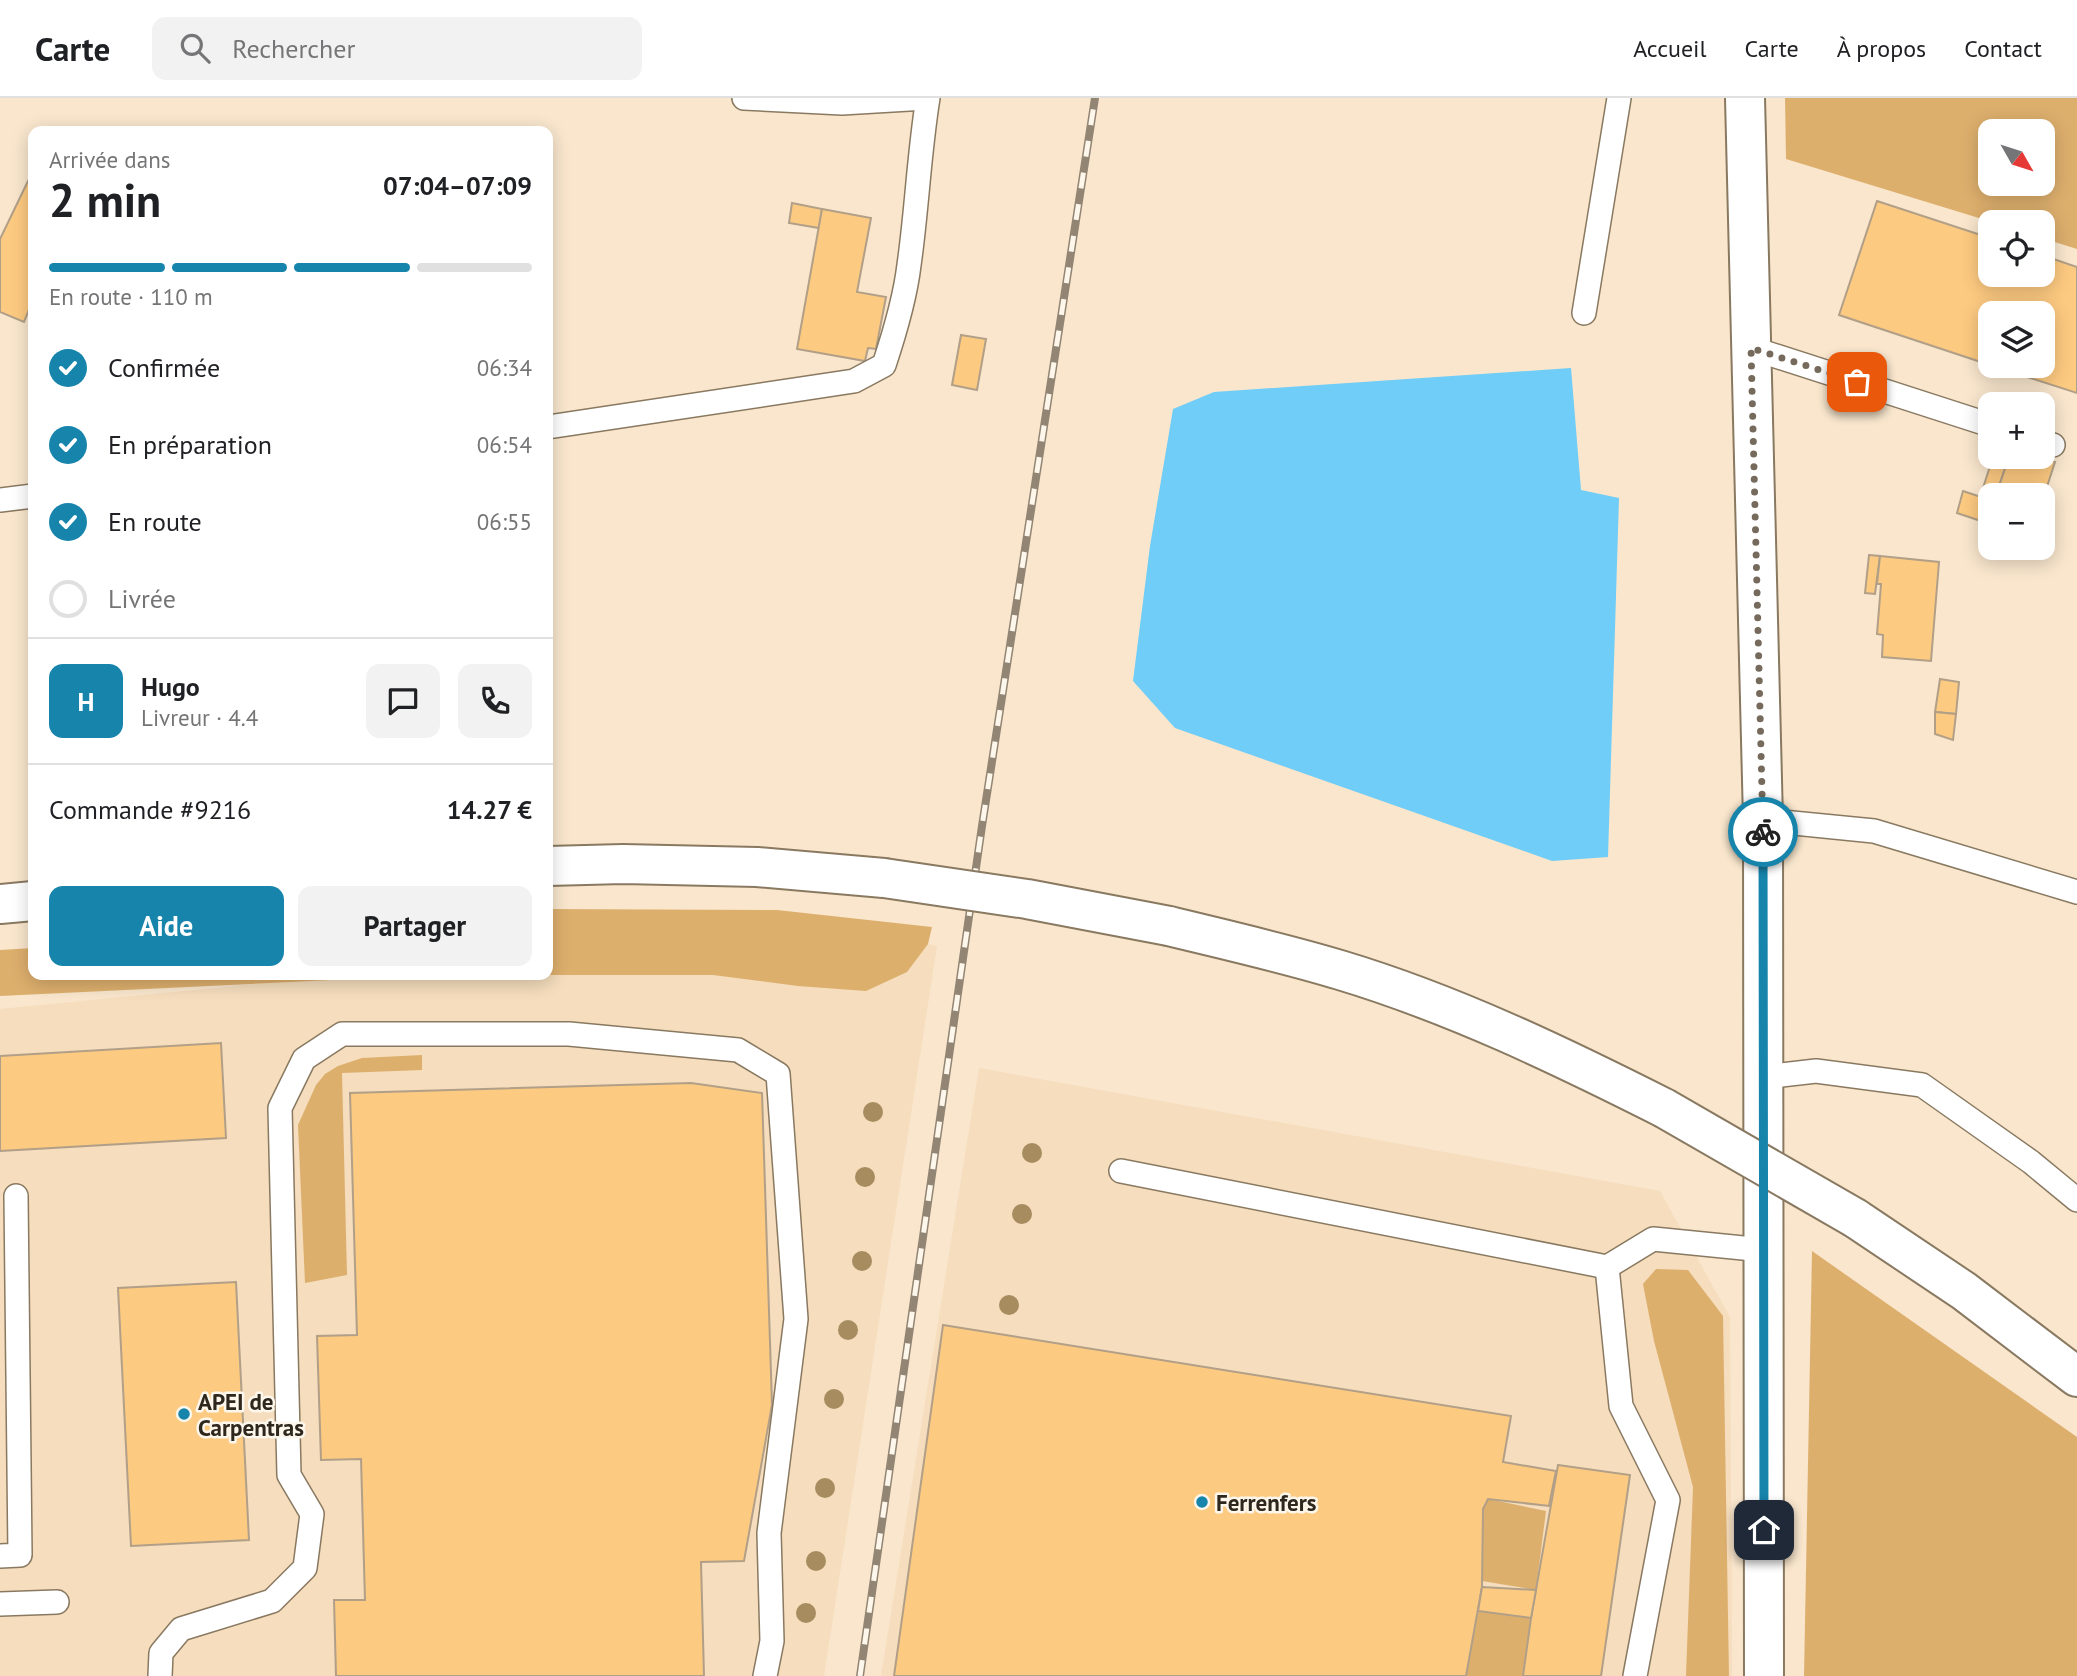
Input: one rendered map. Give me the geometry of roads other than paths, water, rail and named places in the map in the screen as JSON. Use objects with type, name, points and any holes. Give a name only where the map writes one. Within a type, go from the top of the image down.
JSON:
[{"type":"main road","points":[[1745,98],[1763,820],[1764,1676]]},
{"type":"main road","points":[[553,866],[623,864],[757,867],[884,878],[1027,899],[1169,926],[1340,970],[1502,1030],[1664,1108],[1855,1218],[1964,1291],[2077,1377]]},
{"type":"main road","points":[[0,904],[28,901]]},
{"type":"lane","points":[[553,426],[854,381],[884,365],[898,323],[909,265],[927,98],[842,103],[744,98]]},
{"type":"lane","points":[[1584,313],[1619,98]]},
{"type":"lane","points":[[1751,348],[1978,421]]},
{"type":"lane","points":[[0,500],[28,497]]},
{"type":"lane","points":[[1763,820],[1874,831],[2077,892]]},
{"type":"lane","points":[[160,1676],[161,1653],[181,1629],[272,1601],[306,1568],[312,1514],[289,1475],[280,1108],[304,1059],[342,1034],[569,1034],[738,1050],[778,1074],[796,1319],[769,1533],[772,1641],[765,1676]]},
{"type":"lane","points":[[1763,1077],[1816,1071],[1922,1085],[2031,1162],[2077,1200]]},
{"type":"lane","points":[[1121,1171],[1607,1267],[1653,1239],[1763,1250]]},
{"type":"lane","points":[[0,1556],[20,1555],[16,1196]]},
{"type":"lane","points":[[1607,1267],[1621,1406],[1668,1500],[1635,1676]]},
{"type":"lane","points":[[0,1604],[57,1602]]},
{"type":"water","points":[[1571,368],[1581,490],[1619,498],[1608,857],[1552,861],[1175,728],[1133,681],[1150,546],[1173,409],[1214,392]]},
{"type":"railway","points":[[860,1676],[982,826],[1095,98]]},
{"type":"place","name":"APEI de Carpentras","points":[[184,1414]]},
{"type":"place","name":"Ferrenfers","points":[[1202,1502]]}]
